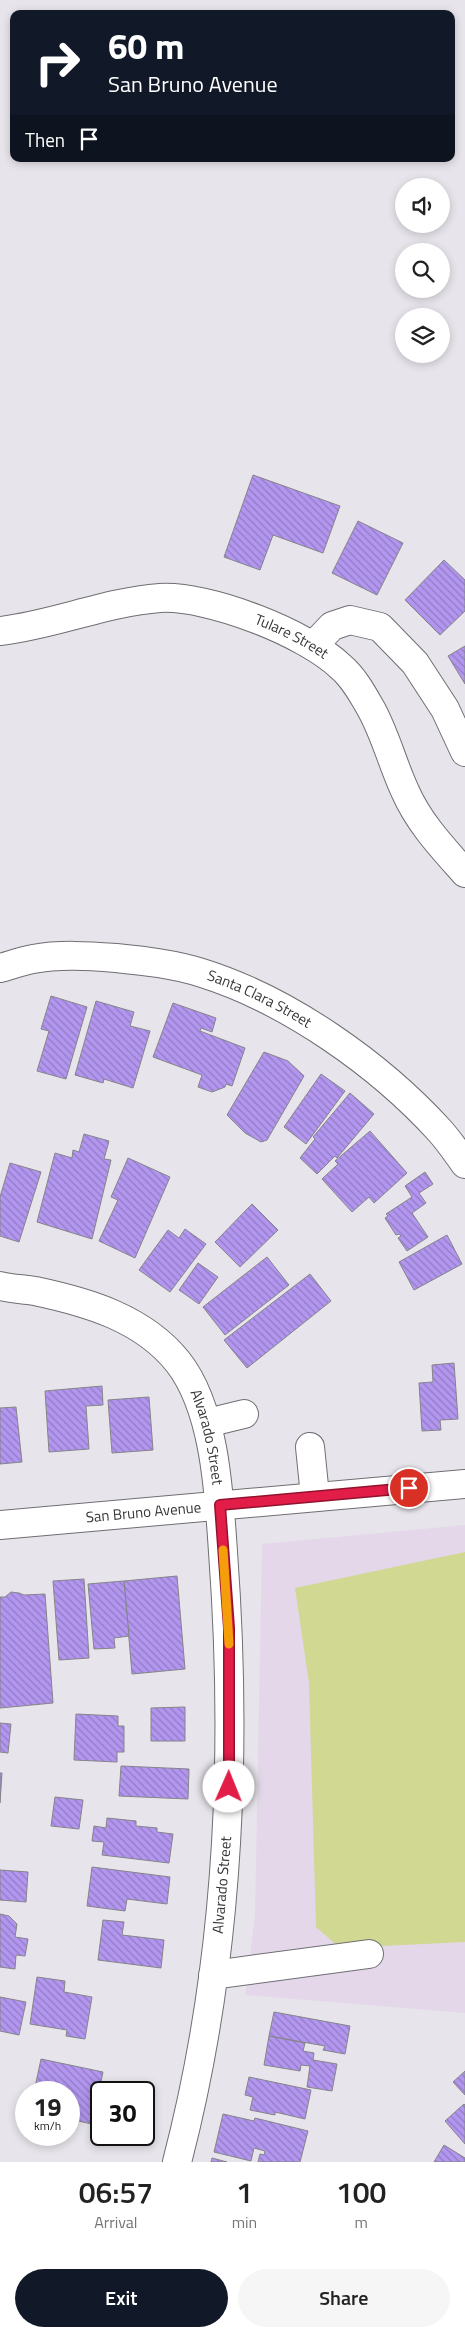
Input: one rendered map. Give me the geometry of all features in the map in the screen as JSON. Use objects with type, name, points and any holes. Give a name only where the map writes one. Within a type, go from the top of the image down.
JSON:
[{"type":"street","name":"Tulare Street","points":[[0,631],[26,627],[121,604],[160,598],[202,603],[289,633],[313,646],[342,667],[358,688],[381,730],[404,791],[416,812],[431,836],[465,873]]},
{"type":"street","points":[[313,646],[332,626],[350,620],[380,627],[415,663],[446,709],[465,752]]},
{"type":"street","name":"Santa Clara Street","points":[[0,968],[33,959],[60,956],[101,957],[177,966],[203,973],[247,990],[289,1011],[372,1068],[406,1096],[441,1132],[465,1164]]},
{"type":"street","name":"Alvarado Street","points":[[0,1286],[74,1300],[107,1311],[137,1326],[159,1342],[178,1362],[192,1384],[208,1423],[220,1505],[229,1628],[231,1728],[224,1888],[213,1975],[199,2061],[177,2162]]},
{"type":"street","points":[[208,1423],[244,1414]]},
{"type":"street","points":[[310,1447],[316,1496]]},
{"type":"street","name":"San Bruno Avenue","points":[[0,1525],[465,1484]]},
{"type":"street","points":[[213,1975],[369,1954]]},
{"type":"shaded area","points":[[465,1525],[465,2013],[245,1995],[255,1915],[262,1544]]},
{"type":"green space","points":[[465,1552],[465,1942],[340,1948],[316,1927],[309,1683],[295,1588]]},
{"type":"building","points":[[253,475],[340,506],[323,553],[273,535],[260,570],[224,557]]},
{"type":"building","points":[[358,521],[403,543],[377,595],[332,573]]},
{"type":"building","points":[[444,560],[465,580],[465,611],[440,635],[405,600]]},
{"type":"building","points":[[465,646],[465,684],[448,656]]},
{"type":"building","points":[[51,996],[87,1007],[66,1079],[37,1071],[49,1031],[41,1029]]},
{"type":"building","points":[[96,1001],[134,1012],[130,1026],[150,1031],[133,1088],[104,1079],[103,1083],[75,1075]]},
{"type":"building","points":[[173,1003],[216,1018],[212,1032],[201,1028],[200,1031],[245,1048],[232,1086],[226,1084],[225,1087],[212,1092],[198,1087],[202,1075],[153,1057]]},
{"type":"building","points":[[264,1052],[288,1061],[304,1076],[267,1140],[261,1142],[245,1133],[227,1115]]},
{"type":"building","points":[[321,1074],[345,1091],[306,1144],[284,1127]]},
{"type":"building","points":[[350,1093],[374,1114],[337,1158],[335,1156],[317,1174],[300,1158],[315,1139],[313,1137]]},
{"type":"building","points":[[370,1131],[407,1173],[374,1203],[369,1197],[352,1212],[322,1179],[338,1164],[335,1161]]},
{"type":"building","points":[[84,1134],[109,1141],[104,1159],[111,1160],[92,1239],[37,1222],[55,1153],[72,1158],[73,1150],[79,1152]]},
{"type":"building","points":[[128,1158],[170,1177],[135,1258],[99,1241],[118,1200],[111,1197]]},
{"type":"building","points":[[10,1163],[41,1172],[19,1242],[0,1236],[0,1197]]},
{"type":"building","points":[[425,1172],[433,1184],[419,1193],[426,1203],[412,1213],[428,1237],[407,1251],[398,1238],[401,1236],[399,1234],[396,1235],[385,1218],[388,1216],[386,1214],[412,1197],[405,1186]]},
{"type":"building","points":[[252,1204],[278,1230],[240,1267],[215,1242]]},
{"type":"building","points":[[185,1229],[206,1244],[170,1292],[139,1270],[168,1230],[179,1238]]},
{"type":"building","points":[[447,1235],[462,1264],[414,1290],[399,1262]]},
{"type":"building","points":[[267,1257],[289,1285],[225,1335],[203,1307]]},
{"type":"building","points":[[198,1263],[218,1277],[199,1304],[179,1290]]},
{"type":"building","points":[[310,1274],[331,1301],[247,1368],[224,1340]]},
{"type":"building","points":[[454,1363],[458,1419],[440,1420],[441,1430],[422,1431],[419,1383],[433,1382],[432,1365]]},
{"type":"building","points":[[102,1386],[103,1405],[86,1406],[89,1449],[49,1452],[45,1391]]},
{"type":"building","points":[[149,1397],[153,1450],[112,1453],[108,1400]]},
{"type":"building","points":[[16,1407],[22,1462],[0,1464],[0,1408]]},
{"type":"building","points":[[177,1576],[185,1669],[132,1674],[124,1581]]},
{"type":"building","points":[[84,1579],[89,1658],[59,1660],[53,1581]]},
{"type":"building","points":[[124,1581],[129,1636],[114,1638],[115,1648],[94,1649],[88,1584]]},
{"type":"building","points":[[11,1592],[24,1595],[45,1594],[53,1703],[0,1708],[0,1597],[5,1597]]},
{"type":"building","points":[[185,1707],[185,1741],[151,1741],[151,1708]]},
{"type":"building","points":[[76,1714],[118,1716],[118,1726],[124,1726],[124,1752],[117,1752],[117,1762],[74,1760]]},
{"type":"building","points":[[0,1723],[11,1724],[8,1753],[0,1752]]},
{"type":"building","points":[[121,1766],[189,1769],[188,1799],[119,1796]]},
{"type":"building","points":[[0,1773],[2,1773],[0,1803]]},
{"type":"building","points":[[55,1797],[83,1800],[79,1829],[51,1826]]},
{"type":"building","points":[[107,1818],[136,1821],[136,1826],[157,1828],[157,1832],[173,1834],[169,1863],[102,1855],[104,1842],[92,1841],[94,1826],[106,1828]]},
{"type":"building","points":[[92,1867],[170,1877],[167,1904],[127,1899],[125,1911],[87,1906]]},
{"type":"building","points":[[0,1870],[28,1872],[26,1902],[0,1900]]},
{"type":"building","points":[[0,1914],[9,1916],[17,1924],[15,1937],[28,1939],[25,1956],[16,1955],[15,1969],[0,1967]]},
{"type":"building","points":[[103,1920],[124,1922],[122,1935],[164,1940],[161,1968],[98,1960]]},
{"type":"building","points":[[37,1977],[65,1981],[64,1992],[92,1997],[85,2039],[66,2036],[67,2030],[30,2024]]},
{"type":"building","points":[[0,1997],[26,2002],[19,2035],[0,2031]]},
{"type":"building","points":[[274,2012],[350,2026],[345,2054],[323,2050],[325,2046],[269,2036]]},
{"type":"building","points":[[269,2036],[305,2043],[303,2051],[314,2053],[313,2060],[337,2064],[332,2091],[307,2087],[310,2066],[301,2065],[300,2071],[264,2065]]},
{"type":"building","points":[[41,2059],[103,2072],[101,2081],[90,2081],[90,2124],[80,2121],[80,2081],[36,2081]]},
{"type":"building","points":[[465,2071],[465,2095],[453,2082]]},
{"type":"building","points":[[249,2077],[311,2090],[305,2119],[275,2112],[275,2115],[250,2110],[253,2097],[245,2095]]},
{"type":"building","points":[[465,2105],[465,2144],[445,2121]]},
{"type":"building","points":[[223,2114],[254,2121],[255,2118],[308,2131],[300,2162],[258,2162],[260,2154],[264,2155],[265,2151],[254,2148],[251,2161],[214,2152]]},
{"type":"building","points":[[444,2145],[465,2158],[465,2162],[434,2162]]},
{"type":"building","points":[[212,2158],[227,2162],[211,2162]]},
{"type":"slow traffic","points":[[223,1550],[229,1644]]},
{"type":"route","points":[[229,1787],[231,1728],[229,1628],[220,1505],[409,1488]]}]
